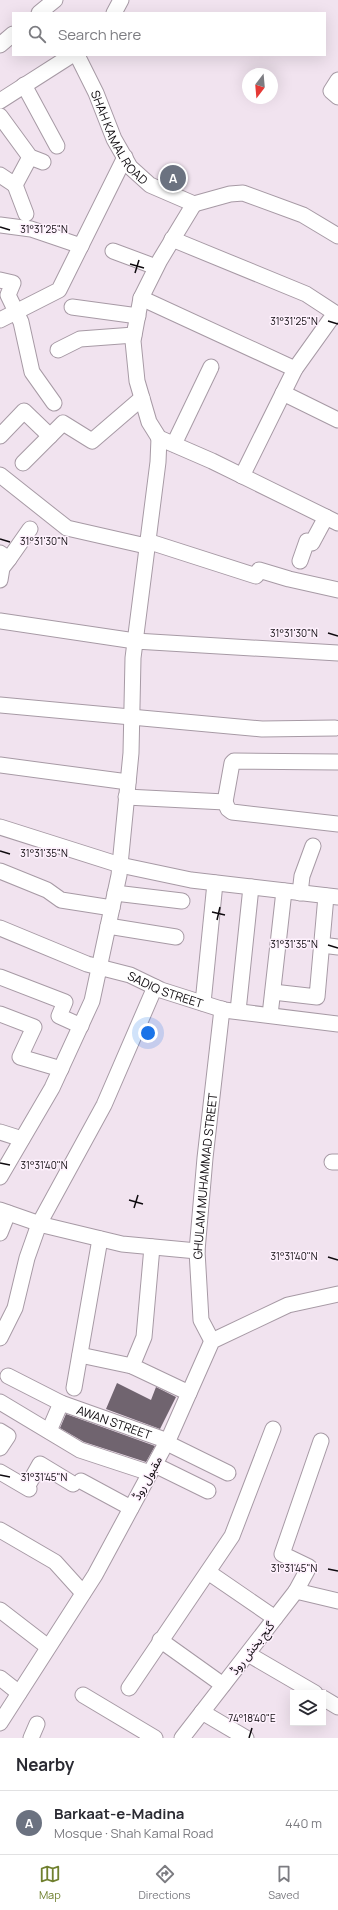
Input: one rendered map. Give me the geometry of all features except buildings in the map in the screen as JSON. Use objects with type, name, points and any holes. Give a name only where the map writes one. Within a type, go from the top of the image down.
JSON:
[{"type":"street","points":[[115,12],[121,0]]},
{"type":"street","points":[[0,45],[12,35]]},
{"type":"street","points":[[0,101],[70,56]]},
{"type":"street","name":"SHAH KAMAL ROAD","points":[[78,56],[96,93],[114,140],[130,167],[150,185],[194,204]]},
{"type":"street","points":[[338,80],[331,91],[338,98]]},
{"type":"street","points":[[24,85],[57,146]]},
{"type":"street","points":[[0,116],[37,160],[15,185]]},
{"type":"street","points":[[0,320],[59,290],[125,157]]},
{"type":"street","points":[[0,175],[15,185],[26,214]]},
{"type":"street","points":[[0,1177],[61,1069],[92,1001],[120,865],[128,782],[135,641],[146,543],[158,462],[159,438],[149,422],[137,381],[133,341],[141,298],[156,267],[194,204],[230,194],[243,193],[303,215],[338,236]]},
{"type":"street","points":[[0,225],[32,229],[81,246]]},
{"type":"street","points":[[172,240],[306,294],[335,313],[295,369],[242,476]]},
{"type":"street","points":[[113,251],[156,267]]},
{"type":"street","points":[[0,280],[13,283],[8,296],[17,311],[32,372],[54,403]]},
{"type":"street","points":[[141,298],[295,369]]},
{"type":"street","points":[[72,307],[138,316]]},
{"type":"street","points":[[58,350],[80,339],[134,335]]},
{"type":"street","points":[[174,444],[211,367]]},
{"type":"street","points":[[283,393],[338,420]]},
{"type":"street","points":[[23,463],[63,423],[92,441],[142,398]]},
{"type":"street","points":[[0,436],[24,411],[50,436]]},
{"type":"street","points":[[159,438],[242,476],[332,520],[312,543],[307,541],[300,561]]},
{"type":"street","points":[[0,475],[67,528],[146,543],[256,576],[259,570],[288,579],[338,590]]},
{"type":"street","points":[[0,580],[5,556],[30,529]]},
{"type":"street","points":[[0,620],[135,641],[338,653]]},
{"type":"street","points":[[0,705],[262,729],[335,728]]},
{"type":"street","points":[[338,762],[234,761],[232,763],[225,802],[228,809],[232,812],[338,824]]},
{"type":"street","points":[[0,765],[128,782]]},
{"type":"street","points":[[126,797],[225,802]]},
{"type":"street","points":[[0,827],[120,865],[191,880],[332,897],[322,945],[317,997],[273,992]]},
{"type":"street","points":[[300,893],[302,876],[313,846]]},
{"type":"street","points":[[0,871],[47,890],[61,900],[112,908]]},
{"type":"street","points":[[204,1003],[215,883]]},
{"type":"street","points":[[238,1011],[251,887]]},
{"type":"street","points":[[270,1015],[284,891]]},
{"type":"street","points":[[115,892],[182,901]]},
{"type":"street","points":[[108,926],[176,937]]},
{"type":"street","name":"SADIQ STREET","points":[[0,928],[87,964],[130,975],[155,987],[222,1009],[338,1024]]},
{"type":"street","points":[[322,945],[338,947]]},
{"type":"street","points":[[0,977],[65,1002],[59,1016],[81,1026]]},
{"type":"street","points":[[0,1338],[15,1308],[27,1258],[39,1224],[104,1106],[155,987]]},
{"type":"street","name":"GHULAM MUHAMMAD STREET","points":[[212,1341],[201,1320],[197,1251],[205,1158],[222,1009]]},
{"type":"street","points":[[0,1014],[34,1028],[20,1057],[61,1069]]},
{"type":"street","points":[[0,1132],[22,1139]]},
{"type":"street","points":[[0,1233],[4,1212],[39,1224],[122,1244],[197,1251]]},
{"type":"street","points":[[74,1388],[100,1239]]},
{"type":"street","points":[[132,1366],[144,1337],[152,1246]]},
{"type":"street","points":[[212,1341],[288,1305],[338,1294]]},
{"type":"street","name":"مقبول روڈ","points":[[0,1723],[83,1593],[131,1508],[167,1442],[212,1341]]},
{"type":"street","points":[[80,1355],[132,1366],[190,1393]]},
{"type":"street","name":"AWAN STREET","points":[[8,1376],[61,1404],[167,1442],[228,1473]]},
{"type":"street","points":[[0,1402],[80,1450],[152,1469],[208,1491]]},
{"type":"street","name":"AWAN STREET","points":[[49,1431],[61,1404]]},
{"type":"street","points":[[129,1688],[160,1640],[232,1536],[273,1429]]},
{"type":"street","points":[[0,1431],[8,1436],[0,1448]]},
{"type":"street","name":"گنج بخش روڈ","points":[[182,1738],[296,1591],[309,1567],[282,1554],[321,1441]]},
{"type":"street","points":[[0,1472],[28,1488],[40,1464],[131,1508]]},
{"type":"street","points":[[0,1530],[55,1562],[83,1593]]},
{"type":"street","points":[[208,1572],[275,1618]]},
{"type":"street","points":[[296,1591],[338,1601]]},
{"type":"street","points":[[0,1610],[48,1647]]},
{"type":"street","points":[[160,1640],[223,1685]]},
{"type":"street","points":[[248,1654],[309,1690]]},
{"type":"street","points":[[0,1678],[19,1693]]},
{"type":"street","points":[[84,1695],[155,1738]]},
{"type":"street","points":[[326,1700],[338,1707]]},
{"type":"street","points":[[202,1712],[246,1738]]},
{"type":"place","name":"Barkaat-e-Madina","points":[[173,178]]}]
